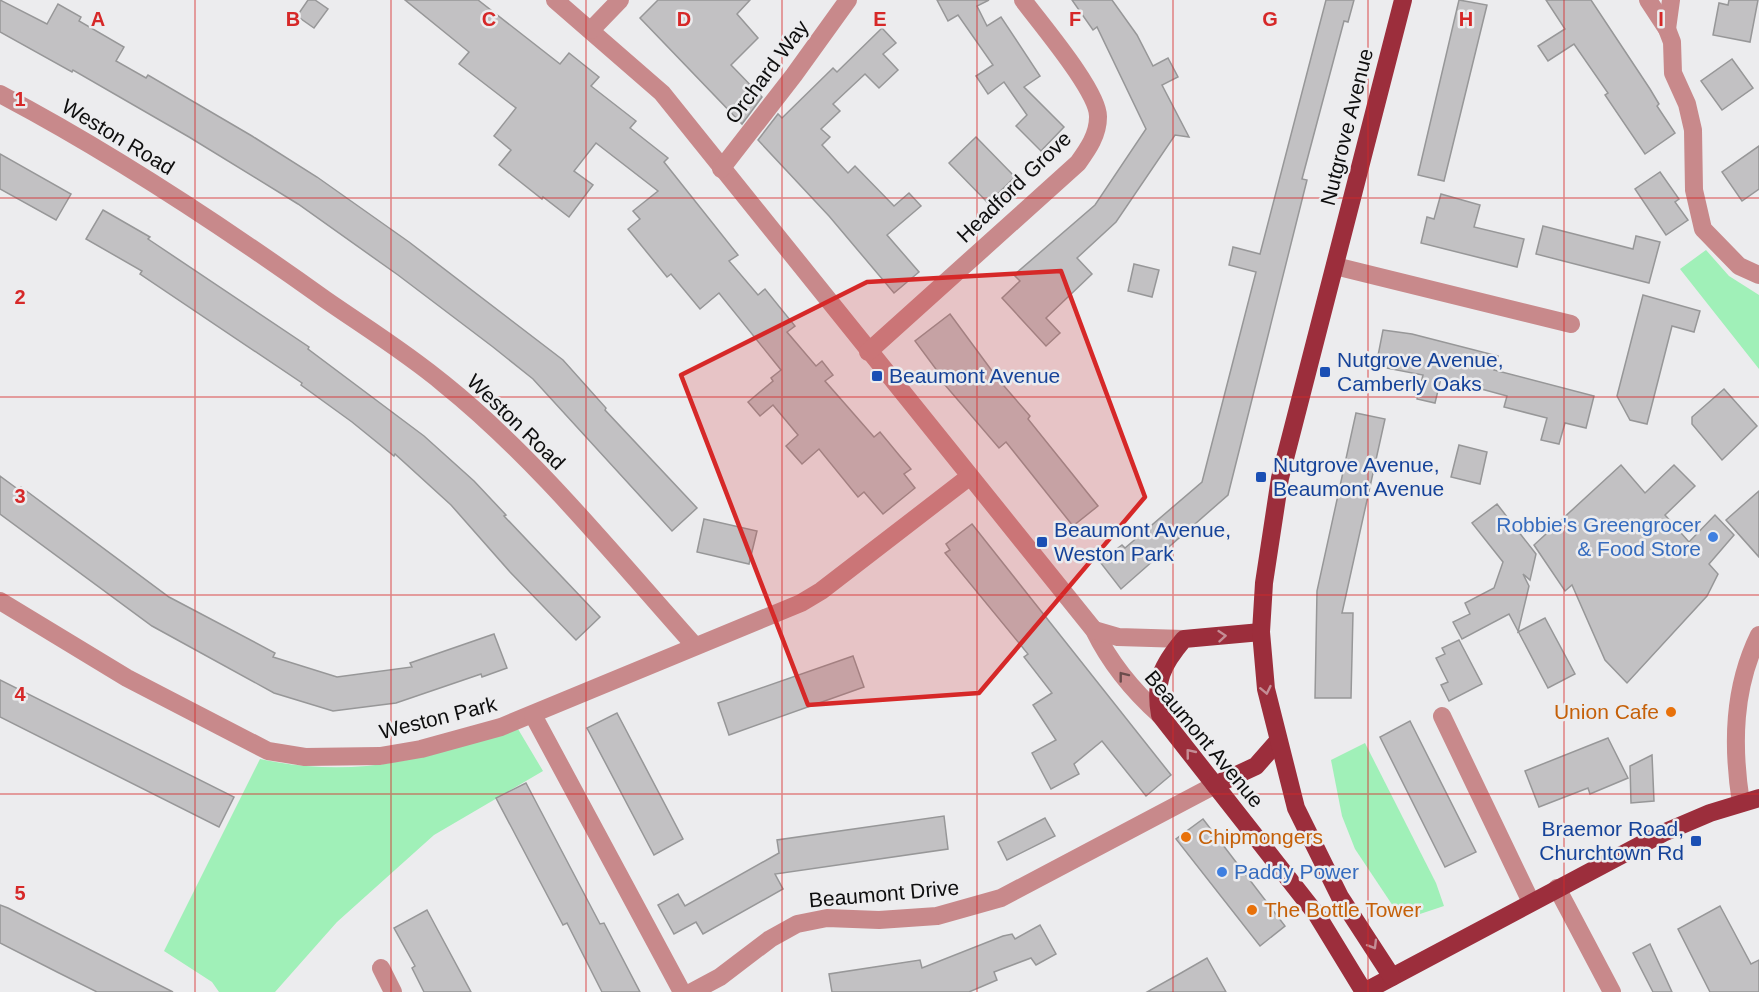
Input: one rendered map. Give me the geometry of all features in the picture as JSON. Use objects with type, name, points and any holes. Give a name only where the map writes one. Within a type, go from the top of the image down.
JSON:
[{"type":"main road","name":"Nutgrove Avenue","points":[[1392,977],[1340,897],[1296,808],[1263,672],[1261,632],[1264,583],[1280,478],[1403,0]]},
{"type":"main road","points":[[1160,715],[1156,694],[1162,669],[1184,639],[1261,632]]},
{"type":"main road","name":"Beaumont Avenue","points":[[1160,715],[1317,915],[1364,992]]},
{"type":"main road","points":[[1215,785],[1256,766],[1278,741]]},
{"type":"main road","points":[[1364,992],[1557,888],[1681,825],[1759,798]]},
{"type":"main road","points":[[1317,915],[1329,910],[1340,897]]},
{"type":"street","name":"Beaumont Avenue","points":[[555,0],[662,93],[721,170],[1094,630],[1107,656],[1138,696],[1160,715]]},
{"type":"street","points":[[591,30],[620,0]]},
{"type":"street","name":"Orchard Way","points":[[721,170],[848,0]]},
{"type":"street","name":"Headford Grove","points":[[868,352],[1078,163],[1093,141],[1099,116],[1094,97],[1023,0]]},
{"type":"street","points":[[1648,0],[1667,29],[1672,42],[1673,73],[1687,104],[1693,130],[1694,190],[1703,229],[1739,266],[1759,275]]},
{"type":"street","points":[[1667,29],[1671,0]]},
{"type":"street","name":"Weston Road","points":[[0,94],[115,160],[231,232],[444,383],[503,436],[605,544],[695,646]]},
{"type":"street","points":[[1335,266],[1571,324]]},
{"type":"street","points":[[695,646],[812,597],[969,477]]},
{"type":"street","name":"Weston Park","points":[[0,601],[127,678],[268,750],[305,757],[380,756],[441,744],[533,715],[695,646]]},
{"type":"street","name":"Beaumont Avenue","points":[[1094,630],[1119,637],[1184,639]]},
{"type":"street","points":[[1741,803],[1736,733],[1739,691],[1747,659],[1759,635]]},
{"type":"street","points":[[533,715],[682,992]]},
{"type":"street","points":[[1442,716],[1531,902]]},
{"type":"street","name":"Beaumont Drive","points":[[692,992],[720,976],[770,939],[797,924],[826,918],[879,920],[937,916],[1001,898],[1215,785]]},
{"type":"street","points":[[1557,888],[1612,992]]},
{"type":"street","points":[[381,968],[393,992]]},
{"type":"highlighted area","points":[[1061,271],[1145,497],[979,693],[808,705],[681,375],[867,282]]},
{"type":"green space","points":[[1706,250],[1729,276],[1759,295],[1759,369],[1680,269]]},
{"type":"green space","points":[[518,729],[543,771],[434,835],[337,922],[275,992],[219,992],[212,982],[164,951],[260,759],[296,765],[329,767],[392,763],[453,749]]},
{"type":"green space","points":[[1365,743],[1436,883],[1444,906],[1408,918],[1397,912],[1355,849],[1342,816],[1331,760]]},
{"type":"building","points":[[0,0],[47,24],[58,4],[81,17],[79,21],[124,47],[116,61],[146,78],[148,75],[252,136],[317,177],[409,242],[563,360],[606,408],[605,410],[697,508],[672,531],[533,379],[493,347],[398,275],[298,204],[73,70],[72,72],[0,32]]},
{"type":"building","points":[[308,0],[315,0],[328,9],[314,28],[297,16]]},
{"type":"building","points":[[405,0],[478,0],[560,64],[569,53],[599,77],[591,86],[636,121],[630,128],[668,158],[664,162],[738,255],[729,261],[758,295],[765,289],[795,326],[787,332],[816,366],[822,361],[833,375],[825,381],[874,437],[880,432],[911,469],[904,474],[915,488],[883,514],[864,492],[858,497],[819,449],[802,464],[786,446],[798,435],[773,405],[760,416],[748,402],[773,381],[771,378],[781,370],[719,293],[700,309],[671,274],[667,277],[628,229],[640,219],[633,211],[658,191],[596,143],[574,171],[593,185],[569,217],[543,197],[542,199],[499,165],[511,150],[494,136],[516,108],[459,64],[469,52]]},
{"type":"building","points":[[658,0],[750,0],[737,14],[758,38],[731,65],[762,97],[742,124],[640,18]]},
{"type":"building","points":[[937,0],[989,0],[977,6],[987,26],[1001,17],[1040,76],[1024,87],[1064,127],[1041,151],[1016,126],[1027,115],[1004,82],[988,94],[976,76],[993,65],[958,15],[948,21]]},
{"type":"building","points":[[1072,0],[1112,0],[1137,35],[1153,66],[1168,58],[1178,77],[1162,85],[1189,137],[1175,135],[1116,222],[1077,258],[1092,274],[1046,318],[1060,333],[1046,346],[1002,298],[1020,281],[1014,275],[1095,205],[1146,129],[1097,27],[1093,30]]},
{"type":"building","points":[[1326,0],[1354,0],[1348,22],[1344,21],[1302,179],[1307,180],[1228,495],[1121,589],[1100,562],[1122,545],[1125,548],[1202,482],[1256,272],[1229,265],[1233,247],[1260,254]]},
{"type":"building","points":[[1459,0],[1487,5],[1444,181],[1418,175]]},
{"type":"building","points":[[1546,0],[1591,0],[1650,89],[1659,104],[1657,106],[1675,133],[1645,154],[1605,95],[1608,93],[1574,44],[1548,61],[1538,46],[1565,29]]},
{"type":"building","points":[[1729,0],[1758,0],[1750,42],[1713,35],[1719,3],[1728,5]]},
{"type":"building","points":[[882,28],[896,43],[883,54],[898,70],[879,88],[865,74],[833,104],[840,111],[821,129],[830,137],[822,145],[848,173],[855,166],[894,206],[909,193],[921,206],[887,235],[919,272],[894,293],[829,216],[758,140],[778,114],[782,118],[833,68],[837,72]]},
{"type":"building","points":[[1732,59],[1753,88],[1722,110],[1701,81]]},
{"type":"building","points":[[976,137],[1015,177],[988,203],[949,163]]},
{"type":"building","points":[[1759,146],[1759,189],[1742,201],[1722,172]]},
{"type":"building","points":[[0,154],[71,194],[56,220],[0,189]]},
{"type":"building","points":[[1660,172],[1679,199],[1675,202],[1688,220],[1666,235],[1635,189]]},
{"type":"building","points":[[1441,194],[1480,205],[1474,227],[1524,239],[1517,267],[1421,243],[1427,217],[1434,219]]},
{"type":"building","points":[[103,210],[150,237],[148,239],[309,347],[308,349],[424,436],[474,481],[600,617],[576,640],[510,572],[451,505],[395,454],[394,456],[301,385],[302,383],[140,274],[142,271],[86,239]]},
{"type":"building","points":[[1543,226],[1633,249],[1636,236],[1660,242],[1649,283],[1536,254]]},
{"type":"building","points":[[1134,264],[1159,270],[1152,297],[1128,291]]},
{"type":"building","points":[[1643,295],[1700,311],[1694,332],[1672,326],[1647,424],[1630,420],[1617,396]]},
{"type":"building","points":[[950,314],[998,379],[1030,416],[1028,419],[1098,506],[1073,526],[1006,442],[999,448],[945,385],[947,384],[915,341]]},
{"type":"building","points":[[1383,330],[1412,334],[1498,356],[1494,370],[1594,396],[1586,428],[1565,423],[1559,444],[1541,440],[1547,418],[1504,407],[1507,396],[1441,378],[1435,403],[1417,399],[1423,375],[1376,366]]},
{"type":"building","points":[[1724,389],[1757,426],[1722,460],[1692,424],[1692,417]]},
{"type":"building","points":[[1356,413],[1385,419],[1342,613],[1353,613],[1351,698],[1315,698],[1317,591]]},
{"type":"building","points":[[1459,445],[1487,452],[1480,484],[1451,477]]},
{"type":"building","points":[[1621,465],[1645,493],[1674,465],[1695,486],[1665,515],[1689,542],[1715,515],[1734,535],[1709,564],[1718,574],[1707,596],[1627,683],[1605,660],[1572,585],[1565,591],[1534,545]]},
{"type":"building","points":[[0,476],[19,490],[21,487],[169,597],[275,653],[273,657],[337,677],[412,667],[410,663],[494,634],[507,668],[482,677],[481,674],[396,703],[333,711],[274,693],[152,626],[0,514]]},
{"type":"building","points":[[1759,491],[1759,557],[1726,520]]},
{"type":"building","points":[[1497,504],[1536,554],[1530,580],[1523,574],[1529,586],[1518,631],[1509,614],[1462,639],[1453,622],[1470,614],[1465,603],[1494,588],[1503,562],[1472,523]]},
{"type":"building","points":[[704,519],[757,531],[749,564],[697,552]]},
{"type":"building","points":[[972,524],[1171,775],[1146,796],[1102,741],[1074,764],[1079,774],[1051,789],[1032,753],[1056,740],[1033,705],[1052,693],[1024,657],[1028,654],[945,553],[950,550],[946,544]]},
{"type":"building","points":[[1545,618],[1575,674],[1548,688],[1518,632]]},
{"type":"building","points":[[1459,640],[1482,684],[1449,701],[1441,685],[1448,682],[1436,658],[1445,654],[1442,648]]},
{"type":"building","points":[[853,656],[864,687],[729,735],[718,703]]},
{"type":"building","points":[[0,680],[234,797],[219,827],[0,717]]},
{"type":"building","points":[[617,713],[683,839],[654,855],[587,728]]},
{"type":"building","points":[[1410,721],[1476,852],[1445,867],[1380,737]]},
{"type":"building","points":[[1608,738],[1628,778],[1590,794],[1588,788],[1539,807],[1525,771]]},
{"type":"building","points":[[1652,755],[1654,801],[1631,803],[1630,766]]},
{"type":"building","points":[[526,783],[600,924],[604,923],[640,992],[602,992],[567,923],[563,925],[496,798]]},
{"type":"building","points":[[944,816],[948,849],[775,874],[783,889],[703,934],[696,922],[674,934],[658,905],[678,894],[685,906],[779,853],[777,840]]},
{"type":"building","points":[[1045,818],[1055,836],[1007,860],[998,842]]},
{"type":"building","points":[[1203,819],[1285,926],[1260,946],[1176,839]]},
{"type":"building","points":[[0,905],[173,992],[97,992],[59,973],[0,943]]},
{"type":"building","points":[[1720,906],[1751,964],[1759,960],[1759,992],[1710,992],[1678,929]]},
{"type":"building","points":[[427,910],[471,992],[424,992],[412,968],[415,966],[394,928]]},
{"type":"building","points":[[1040,925],[1056,954],[1036,965],[1031,958],[994,972],[997,980],[969,992],[832,992],[829,974],[920,960],[922,968],[1003,936],[1012,934],[1015,939]]},
{"type":"building","points":[[1650,944],[1672,992],[1653,992],[1633,953]]},
{"type":"building","points":[[1207,958],[1226,992],[1147,992],[1181,973]]},
{"type":"place","name":"Nutgrove Avenue, Camberly Oaks","points":[[1325,372]]},
{"type":"place","name":"Beaumont Avenue","points":[[877,376]]},
{"type":"place","name":"Nutgrove Avenue, Beaumont Avenue","points":[[1261,477]]},
{"type":"place","name":"Robbie's Greengrocer & Food Store","points":[[1713,537]]},
{"type":"place","name":"Beaumont Avenue, Weston Park","points":[[1042,542]]},
{"type":"place","name":"Union Cafe","points":[[1671,712]]},
{"type":"place","name":"Chipmongers","points":[[1186,837]]},
{"type":"place","name":"Braemor Road, Churchtown Rd","points":[[1696,841]]},
{"type":"place","name":"Paddy Power","points":[[1222,872]]},
{"type":"place","name":"The Bottle Tower","points":[[1252,910]]}]
